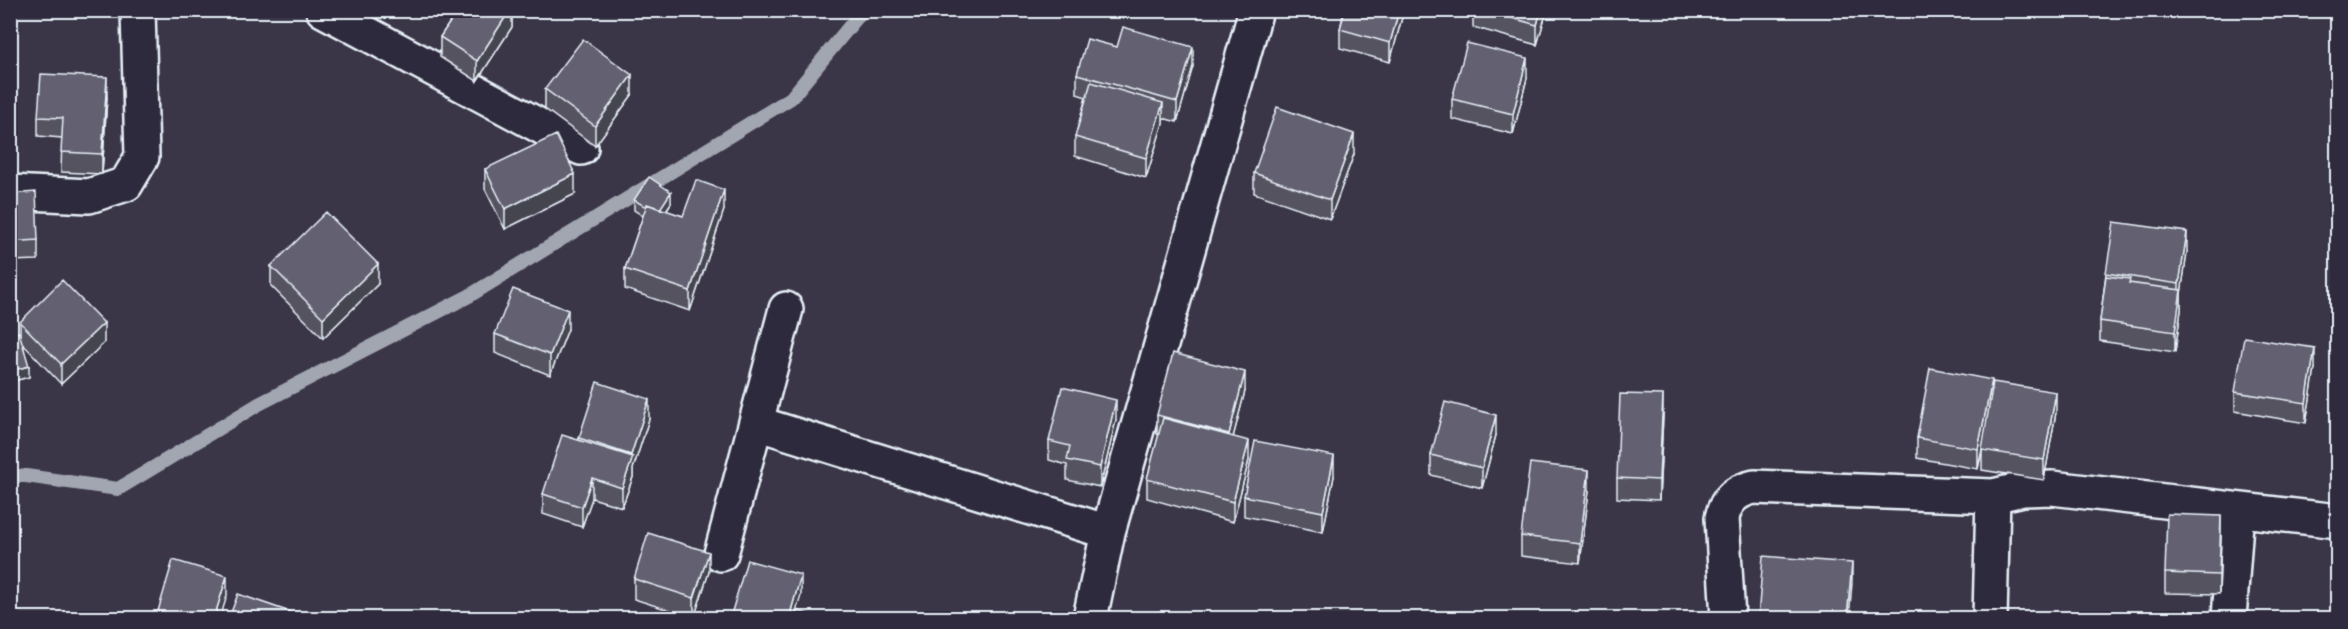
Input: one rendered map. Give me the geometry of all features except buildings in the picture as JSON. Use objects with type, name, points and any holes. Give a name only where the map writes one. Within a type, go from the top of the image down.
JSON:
[{"type":"street","points":[[10,192],[89,196],[126,184],[142,157],[138,10]]},
{"type":"street","points":[[323,10],[581,148]]},
{"type":"street","points":[[1090,618],[1108,532],[1256,10]]},
{"type":"street","points":[[721,555],[786,309]]},
{"type":"street","points":[[756,423],[1108,532]]},
{"type":"street","points":[[1728,618],[1722,518],[1724,508],[1739,490],[1754,487],[1993,496],[2023,489],[2052,488],[2337,521]]},
{"type":"street","points":[[1990,618],[1993,496]]},
{"type":"street","points":[[2229,618],[2237,510]]},
{"type":"waterway","points":[[10,476],[26,476],[118,489],[259,404],[469,296],[791,98],[863,10]]}]
